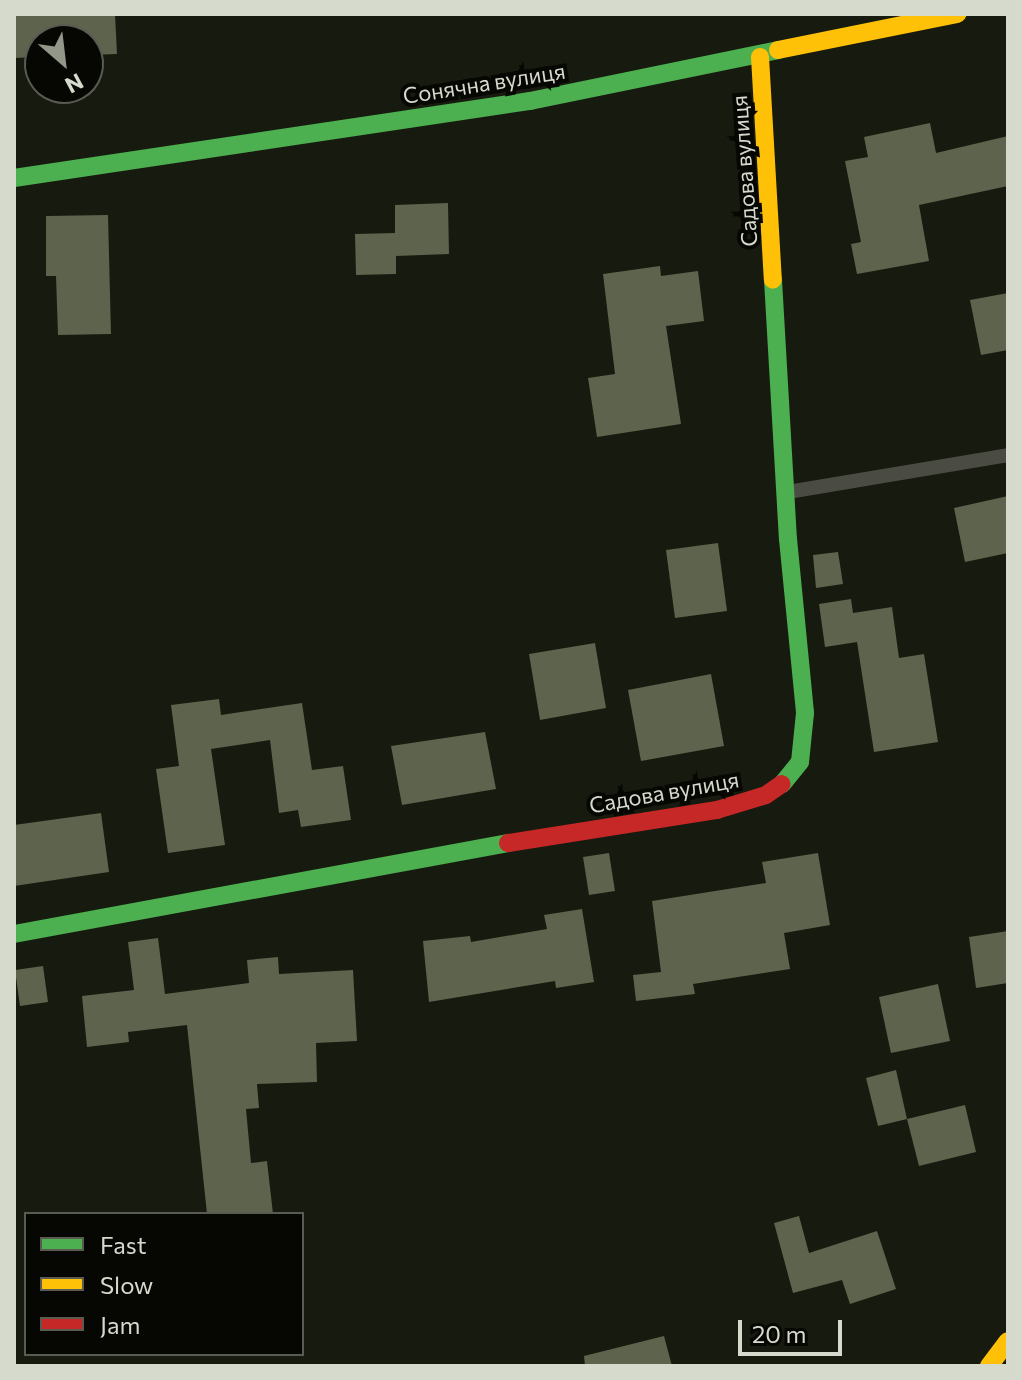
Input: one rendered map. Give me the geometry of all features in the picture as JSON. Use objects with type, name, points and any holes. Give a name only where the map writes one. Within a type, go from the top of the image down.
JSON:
[{"type":"street","name":"Сонячна вулиця","points":[[14,178],[530,101],[760,57],[957,14]]},
{"type":"street","name":"Садова вулиця","points":[[14,934],[457,851],[717,810],[766,795],[786,781],[800,762],[805,738],[785,492],[760,57]]},
{"type":"street","points":[[989,1366],[1008,1341]]},
{"type":"lane","points":[[785,492],[1008,455]]},
{"type":"building","points":[[14,14],[115,14],[117,54],[104,54],[104,24],[24,24],[24,58],[14,58]]},
{"type":"building","points":[[930,123],[936,153],[1008,136],[1008,186],[919,205],[929,261],[857,274],[851,244],[861,242],[845,161],[868,157],[864,137]]},
{"type":"building","points":[[448,203],[449,254],[396,256],[396,274],[356,275],[355,234],[395,233],[395,205]]},
{"type":"building","points":[[108,215],[111,334],[58,335],[56,276],[46,276],[46,216]]},
{"type":"building","points":[[660,266],[661,276],[698,271],[704,321],[666,326],[681,424],[597,437],[588,378],[615,374],[603,274]]},
{"type":"building","points":[[1008,293],[1008,350],[981,355],[970,300]]},
{"type":"building","points":[[1008,496],[1008,553],[965,562],[954,508]]},
{"type":"building","points":[[718,543],[727,611],[675,618],[666,550]]},
{"type":"building","points":[[838,552],[843,584],[816,588],[813,555]]},
{"type":"building","points":[[851,599],[853,613],[892,607],[899,658],[924,654],[938,742],[874,752],[857,642],[825,647],[819,604]]},
{"type":"building","points":[[595,643],[606,708],[540,720],[529,654]]},
{"type":"building","points":[[711,674],[724,746],[641,761],[628,690]]},
{"type":"building","points":[[219,699],[221,715],[302,703],[312,770],[343,766],[351,820],[301,827],[298,810],[279,813],[270,740],[211,749],[225,845],[168,853],[156,769],[179,766],[171,705]]},
{"type":"building","points":[[485,732],[496,789],[402,805],[391,746]]},
{"type":"building","points":[[101,813],[109,872],[14,886],[14,825]]},
{"type":"building","points":[[609,853],[615,891],[589,895],[583,857]]},
{"type":"building","points":[[818,853],[830,925],[784,933],[790,969],[693,984],[695,994],[636,1001],[633,975],[661,972],[652,901],[766,883],[762,862]]},
{"type":"building","points":[[582,909],[594,982],[556,988],[555,981],[429,1002],[423,941],[470,936],[471,942],[547,929],[544,915]]},
{"type":"building","points":[[1008,931],[1008,983],[976,988],[969,937]]},
{"type":"building","points":[[158,938],[165,994],[249,983],[247,960],[278,957],[279,974],[353,970],[357,1041],[316,1043],[317,1082],[257,1084],[259,1108],[246,1109],[251,1163],[267,1161],[273,1212],[207,1212],[187,1025],[128,1032],[129,1042],[87,1047],[82,996],[134,990],[128,942]]},
{"type":"building","points":[[43,966],[48,1002],[20,1006],[15,970]]},
{"type":"building","points":[[938,984],[950,1041],[891,1053],[879,997]]},
{"type":"building","points":[[896,1070],[907,1119],[878,1126],[866,1078]]},
{"type":"building","points":[[965,1105],[976,1152],[919,1166],[907,1119]]},
{"type":"building","points":[[799,1216],[809,1253],[877,1231],[896,1289],[850,1304],[842,1280],[793,1293],[774,1223]]},
{"type":"building","points":[[664,1336],[672,1366],[585,1366],[584,1356]]},
{"type":"traffic: fast","points":[[14,178],[530,101],[778,50]]},
{"type":"traffic: fast","points":[[773,280],[788,539],[805,713],[800,762],[782,784]]},
{"type":"traffic: fast","points":[[14,934],[508,843]]},
{"type":"traffic: slow","points":[[778,50],[957,14]]},
{"type":"traffic: slow","points":[[760,57],[773,280]]},
{"type":"traffic: slow","points":[[989,1366],[1008,1341]]},
{"type":"traffic: jam","points":[[508,843],[717,810],[766,795],[782,784]]}]
